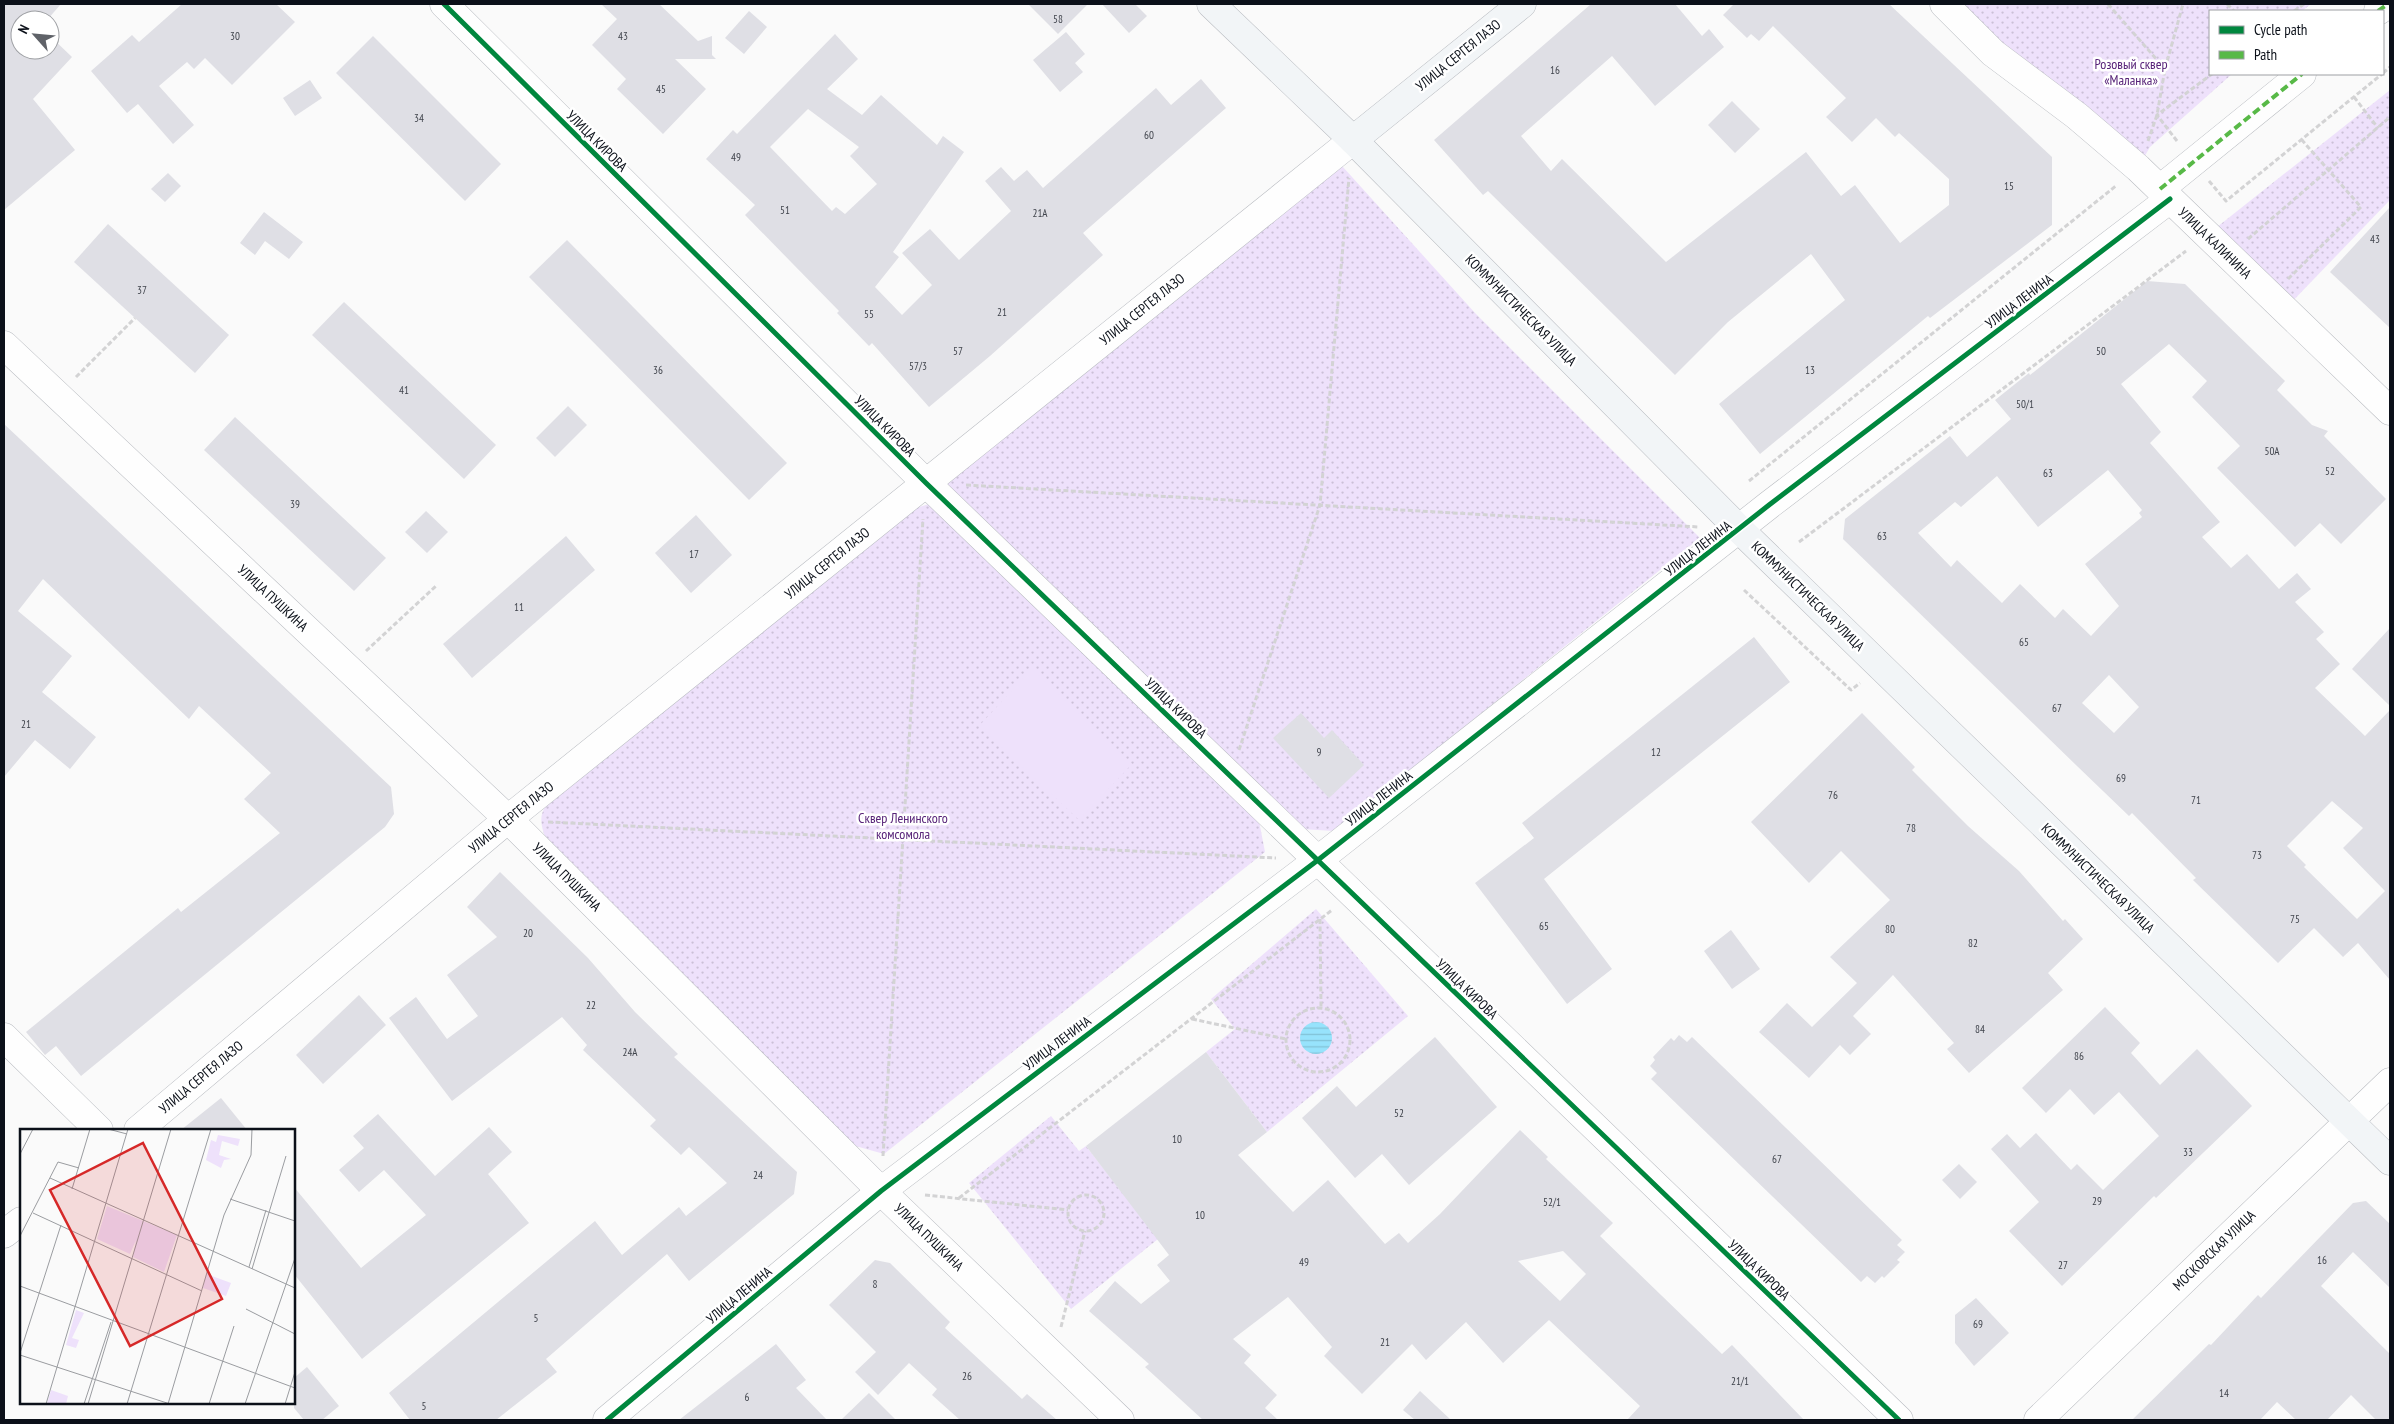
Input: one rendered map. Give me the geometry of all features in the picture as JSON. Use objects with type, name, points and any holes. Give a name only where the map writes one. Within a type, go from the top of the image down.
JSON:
[{"type":"main road","name":"КОММУНИСТИЧЕСКАЯ УЛИЦА","points":[[1211,4],[1353,140],[1739,529],[2390,1161]]},
{"type":"main road","name":"УЛИЦА СЕРГЕЯ ЛАЗО","points":[[1353,140],[1522,4]]},
{"type":"street","name":"УЛИЦА КИРОВА","points":[[444,4],[926,483],[1899,1420]]},
{"type":"street","name":"УЛИЦА КАЛИНИНА","points":[[1944,4],[1993,53],[2077,116],[2138,168],[2390,411]]},
{"type":"street","name":"УЛИЦА ЛЕНИНА","points":[[608,1420],[881,1191],[1318,860],[2165,194],[2194,162],[2301,75]]},
{"type":"street","name":"УЛИЦА СЕРГЕЯ ЛАЗО","points":[[139,1129],[508,819],[1353,140]]},
{"type":"street","name":"УЛИЦА ПУШКИНА","points":[[4,345],[508,819],[881,1191],[1120,1420]]},
{"type":"street","points":[[4,1037],[98,1129]]},
{"type":"street","name":"МОСКОВСКАЯ УЛИЦА","points":[[2038,1420],[2390,1082]]},
{"type":"street","points":[[4,1234],[20,1221]]},
{"type":"path","points":[[2108,4],[2165,68]]},
{"type":"path","points":[[1749,481],[2138,168],[2157,115],[2165,68],[2183,4]]},
{"type":"path","points":[[2157,115],[2211,75]]},
{"type":"path","points":[[2157,115],[2226,201],[2380,75]]},
{"type":"path","points":[[2354,97],[2378,128]]},
{"type":"path","points":[[2229,256],[2390,117]]},
{"type":"path","points":[[1230,776],[1320,505],[1353,140]]},
{"type":"path","points":[[2271,296],[2361,208],[2301,140]]},
{"type":"path","points":[[1799,542],[2207,236]]},
{"type":"path","points":[[58,395],[135,318]]},
{"type":"path","points":[[881,1191],[926,483],[1739,529]]},
{"type":"path","points":[[348,668],[437,585]]},
{"type":"path","points":[[1744,590],[1851,690]]},
{"type":"path","points":[[508,819],[1278,858]]},
{"type":"path","points":[[959,1199],[1352,894]]},
{"type":"path","points":[[1320,919],[1321,1008]]},
{"type":"path","points":[[1321,1008],[1339,1016],[1350,1034],[1347,1054],[1340,1062],[1331,1069],[1310,1071],[1300,1066],[1293,1059],[1288,1050],[1286,1039],[1291,1024],[1301,1013],[1321,1008]]},
{"type":"path","points":[[1192,1019],[1286,1039]]},
{"type":"path","points":[[920,1195],[1068,1210]]},
{"type":"path","points":[[1084,1195],[1090,1195],[1100,1201],[1103,1206],[1104,1218],[1097,1228],[1085,1231],[1079,1230],[1070,1222],[1068,1210],[1073,1200],[1084,1195]]},
{"type":"path","points":[[1053,1356],[1085,1231]]},
{"type":"green space","name":"Розовый сквер «Маланка»","points":[[1953,4],[2311,4],[2303,10],[2209,10],[2209,75],[2231,75],[2150,147],[2138,168]]},
{"type":"green space","points":[[2390,90],[2390,200],[2285,309],[2207,235]]},
{"type":"green space","points":[[1333,156],[1476,314],[1700,538],[1334,831],[1284,828],[926,483]]},
{"type":"green space","name":"Сквер Ленинского комсомола","points":[[929,504],[1259,821],[1265,852],[884,1154],[852,1145],[546,839],[541,817],[545,807],[558,789],[900,513]]},
{"type":"green space","points":[[1032,669],[1132,764],[1079,820],[979,726]]},
{"type":"green space","points":[[1316,909],[1408,1016],[1267,1132],[1206,1052],[1235,1029],[1211,999]]},
{"type":"green space","points":[[1051,1116],[1079,1151],[1086,1146],[1158,1239],[1071,1309],[969,1183]]},
{"type":"water","points":[[1316,1022],[1322,1023],[1327,1027],[1331,1032],[1331,1044],[1327,1049],[1322,1053],[1316,1054],[1310,1053],[1305,1049],[1301,1044],[1300,1038],[1301,1032],[1305,1027],[1310,1023]]},
{"type":"building","points":[[4,4],[61,4],[56,10],[10,10],[10,60],[60,60],[60,46],[72,57],[33,99],[75,150],[4,210]]},
{"type":"building","points":[[182,4],[276,4],[295,22],[232,85],[205,58],[194,69],[187,62],[159,86],[194,125],[173,144],[138,104],[127,113],[91,71],[132,35],[139,42]]},
{"type":"building","points":[[601,4],[659,4],[698,41],[712,36],[712,55],[716,59],[675,59],[706,89],[663,134],[617,89],[626,79],[592,45],[617,19]]},
{"type":"building","points":[[1028,4],[1088,4],[1058,34]]},
{"type":"building","points":[[1102,4],[1135,4],[1147,16],[1129,33]]},
{"type":"building","points":[[1591,4],[1675,4],[1702,36],[1709,29],[1724,47],[1655,106],[1612,56],[1521,136],[1551,171],[1562,159],[1666,262],[1806,152],[1841,196],[1855,185],[1900,243],[1949,205],[1949,179],[1899,133],[1895,137],[1876,118],[1852,142],[1826,117],[1846,98],[1773,26],[1759,41],[1751,34],[1747,38],[1723,15],[1734,4],[1889,4],[2052,157],[2052,225],[1930,318],[1928,316],[1760,454],[1719,404],[1845,300],[1811,254],[1728,322],[1675,375],[1488,191],[1483,195],[1434,140]]},
{"type":"building","points":[[749,11],[767,27],[744,54],[725,38]]},
{"type":"building","points":[[1066,32],[1085,54],[1075,63],[1083,72],[1060,92],[1033,60]]},
{"type":"building","points":[[835,34],[858,59],[827,89],[862,115],[881,95],[937,145],[943,136],[964,152],[893,252],[899,257],[875,287],[902,315],[932,285],[902,253],[930,229],[959,260],[1011,211],[985,181],[1001,167],[1014,181],[1027,170],[1043,188],[1156,88],[1171,105],[1201,79],[1226,108],[1083,233],[1103,255],[990,356],[929,407],[872,343],[869,346],[837,313],[839,311],[745,215],[755,205],[706,159],[733,130],[737,134]],"holes":[[[808,109],[859,147],[850,156],[877,184],[845,214],[836,207],[832,211],[770,147]]]},
{"type":"building","points":[[373,36],[501,164],[465,201],[336,73]]},
{"type":"building","points":[[310,80],[322,98],[295,116],[283,98]]},
{"type":"building","points":[[1732,101],[1760,129],[1735,153],[1708,125]]},
{"type":"building","points":[[168,173],[181,186],[165,202],[151,189]]},
{"type":"building","points":[[2390,207],[2390,328],[2330,272]]},
{"type":"building","points":[[264,212],[303,242],[289,259],[265,241],[255,255],[240,243]]},
{"type":"building","points":[[108,224],[229,335],[195,373],[74,262]]},
{"type":"building","points":[[567,240],[787,463],[749,500],[529,277]]},
{"type":"building","points":[[2147,281],[2185,284],[2285,381],[2277,390],[2312,425],[2328,431],[2324,436],[2386,499],[2341,544],[2320,523],[2295,547],[2217,468],[2240,446],[2192,397],[2207,381],[2169,344],[2121,384],[2161,432],[2150,443],[2220,522],[2202,537],[2231,568],[2247,554],[2279,589],[2297,573],[2311,589],[2295,602],[2324,632],[2316,639],[2340,664],[2315,688],[2365,736],[2390,710],[2390,980],[2358,943],[2343,957],[2314,928],[2278,963],[2193,880],[2196,878],[2132,813],[2129,816],[1843,539],[1845,519],[1950,436],[1967,457],[2011,419],[1995,400],[2029,373],[2030,375]],"holes":[[[2108,470],[2142,510],[2139,513],[2142,517],[2085,564],[2119,606],[2091,636],[2063,609],[2055,618],[2020,584],[2002,603],[1957,560],[1951,567],[1918,533],[1955,502],[1961,507],[1997,476],[2038,527]],[[2109,675],[2139,707],[2114,733],[2082,703]],[[2332,801],[2363,828],[2343,848],[2385,891],[2357,919],[2304,867],[2306,865],[2287,846]]]},
{"type":"building","points":[[344,302],[496,445],[464,479],[312,335]]},
{"type":"building","points":[[568,406],[587,425],[555,457],[536,438]]},
{"type":"building","points":[[235,417],[386,558],[354,591],[204,450]]},
{"type":"building","points":[[4,424],[391,787],[394,814],[385,827],[81,1076],[56,1046],[45,1055],[26,1032],[178,908],[181,912],[280,833],[244,799],[271,773],[199,706],[189,719],[43,579],[18,611],[72,656],[42,692],[96,737],[70,769],[35,740],[4,777]]},
{"type":"building","points":[[426,511],[448,532],[427,553],[405,532]]},
{"type":"building","points":[[696,515],[732,555],[691,593],[655,553]]},
{"type":"building","points":[[566,536],[595,570],[472,678],[443,644]]},
{"type":"building","points":[[2390,628],[2390,706],[2352,669]]},
{"type":"building","points":[[1754,637],[1790,682],[1544,879],[1612,969],[1567,1004],[1475,883],[1534,838],[1522,823]]},
{"type":"building","points":[[1301,713],[1324,738],[1332,730],[1364,765],[1329,798],[1273,738]]},
{"type":"building","points":[[1862,713],[1915,767],[1912,770],[1968,826],[2019,871],[2063,921],[2065,919],[2083,939],[2048,973],[2063,990],[1969,1073],[1947,1049],[1954,1043],[1893,975],[1853,1016],[1871,1034],[1850,1055],[1840,1045],[1809,1078],[1759,1032],[1787,1003],[1812,1027],[1857,983],[1830,957],[1890,900],[1841,851],[1809,883],[1751,822]]},
{"type":"building","points":[[500,872],[588,958],[635,1012],[678,1054],[674,1057],[797,1172],[794,1194],[689,1281],[667,1254],[546,1359],[557,1372],[496,1420],[410,1420],[389,1393],[595,1221],[622,1255],[679,1207],[686,1216],[727,1183],[689,1147],[681,1155],[650,1126],[656,1120],[583,1050],[587,1045],[562,1017],[452,1101],[389,1018],[416,997],[447,1039],[478,1016],[447,975],[497,937],[467,907]]},
{"type":"building","points":[[1731,930],[1760,969],[1732,989],[1704,951]]},
{"type":"building","points":[[359,995],[386,1025],[323,1084],[296,1055]]},
{"type":"building","points":[[2105,1007],[2140,1043],[2131,1053],[2160,1085],[2197,1049],[2252,1106],[2156,1198],[2154,1196],[2062,1286],[2009,1231],[2039,1202],[1991,1149],[2007,1134],[2020,1148],[2036,1133],[2071,1170],[2077,1164],[2103,1190],[2159,1136],[2119,1092],[2094,1115],[2070,1089],[2046,1113],[2022,1088]]},
{"type":"building","points":[[1679,1035],[1687,1042],[1692,1037],[1902,1240],[1897,1245],[1905,1252],[1897,1260],[1900,1262],[1884,1278],[1882,1276],[1875,1283],[1867,1276],[1861,1282],[1651,1079],[1657,1073],[1650,1066],[1655,1060],[1653,1057],[1671,1038],[1674,1041]]},
{"type":"building","points":[[1435,1037],[1497,1107],[1409,1185],[1382,1154],[1355,1178],[1302,1118],[1337,1086],[1356,1107]]},
{"type":"building","points":[[1206,1052],[1267,1132],[1238,1155],[1293,1212],[1328,1180],[1385,1244],[1399,1233],[1408,1243],[1440,1214],[1520,1130],[1548,1157],[1546,1159],[1613,1223],[1600,1236],[1722,1354],[1732,1345],[1804,1420],[1627,1420],[1640,1406],[1549,1320],[1503,1363],[1466,1322],[1426,1360],[1412,1344],[1362,1394],[1324,1356],[1332,1347],[1288,1297],[1233,1339],[1251,1355],[1244,1363],[1277,1395],[1265,1408],[1278,1420],[1203,1420],[1145,1367],[1149,1364],[1089,1311],[1115,1281],[1141,1304],[1170,1281],[1157,1265],[1169,1255],[1086,1146]],"holes":[[[1563,1251],[1586,1274],[1560,1301],[1518,1261]]]},
{"type":"building","points":[[221,1098],[246,1129],[182,1129]]},
{"type":"building","points":[[378,1114],[435,1176],[489,1127],[512,1152],[488,1174],[529,1223],[362,1359],[295,1275],[295,1188],[361,1268],[426,1215],[384,1170],[359,1192],[339,1170],[364,1148],[353,1136]]},
{"type":"building","points":[[1959,1164],[1977,1182],[1960,1199],[1942,1180]]},
{"type":"building","points":[[2366,1201],[2390,1224],[2390,1288],[2353,1252],[2321,1286],[2390,1354],[2390,1420],[2376,1420],[2351,1395],[2327,1420],[2296,1420],[2277,1402],[2260,1420],[2132,1420],[2209,1344],[2211,1345],[2258,1295],[2261,1298],[2353,1203]]},
{"type":"building","points":[[875,1260],[890,1263],[950,1322],[945,1328],[1022,1399],[1027,1394],[1057,1420],[960,1420],[932,1395],[937,1389],[909,1363],[878,1395],[855,1372],[876,1352],[829,1305]]},
{"type":"building","points":[[1976,1298],[2009,1333],[1974,1366],[1955,1343],[1955,1315]]},
{"type":"building","points":[[776,1344],[806,1380],[796,1388],[827,1420],[679,1420]]},
{"type":"building","points":[[307,1367],[339,1406],[322,1420],[304,1420],[294,1408],[295,1377]]},
{"type":"building","points":[[1420,1391],[1451,1420],[1415,1420],[1403,1410]]},
{"type":"building","points":[[869,1393],[896,1420],[841,1420]]},
{"type":"marked path","points":[[2379,10],[2388,4]]},
{"type":"marked path","points":[[2160,189],[2301,75]]},
{"type":"cycle path","points":[[444,4],[926,483],[1899,1420]]},
{"type":"cycle path","points":[[607,1420],[881,1191],[1318,860],[1769,505],[2170,199]]}]
